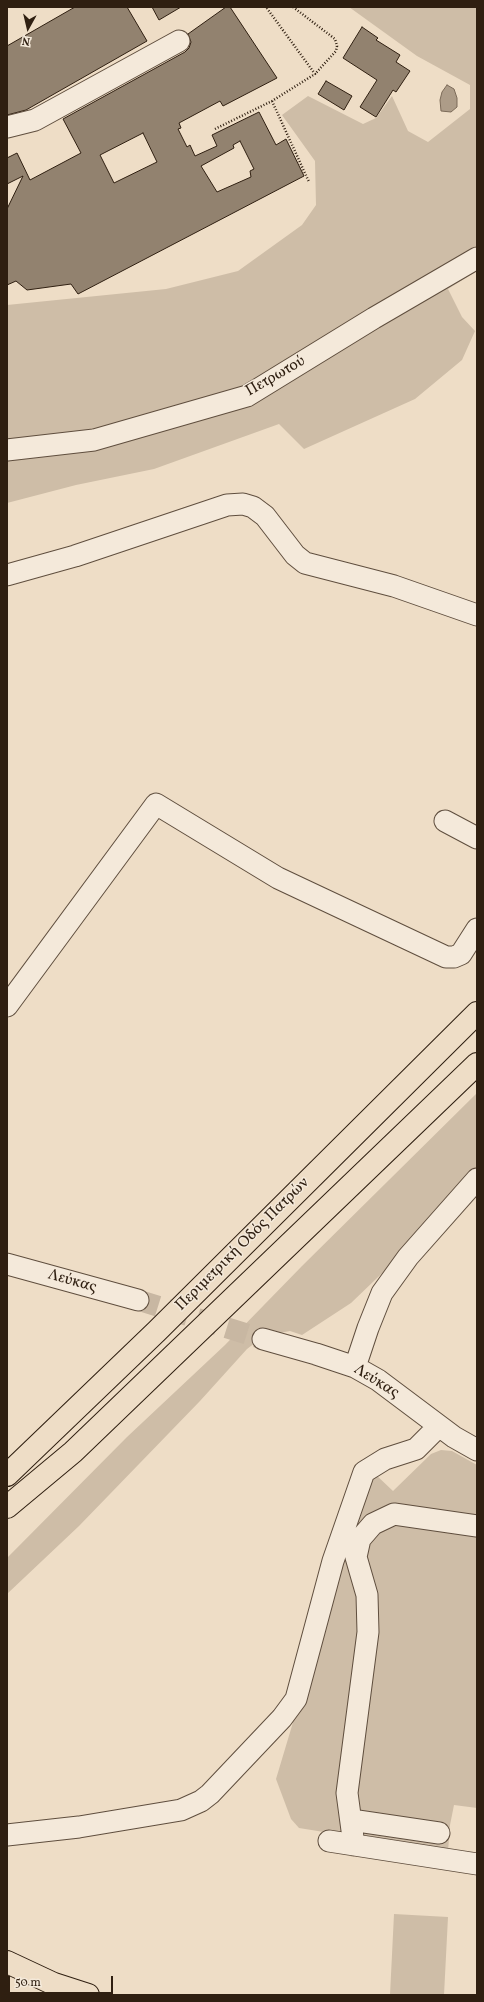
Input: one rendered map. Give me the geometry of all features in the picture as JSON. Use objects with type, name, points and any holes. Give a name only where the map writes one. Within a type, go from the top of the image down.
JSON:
[{"type":"highway","name":"Περιμετρική Οδός Πατρών","points":[[7,1475],[163,1326],[477,1013]]},
{"type":"highway","name":"Περιμετρική Οδός Πατρών","points":[[7,1507],[72,1452],[477,1064]]},
{"type":"highway","points":[[7,1521],[72,1452]]},
{"type":"highway","points":[[7,1962],[54,1984],[88,1995]]},
{"type":"street","points":[[7,127],[35,120],[179,41]]},
{"type":"street","name":"Πετρωτού","points":[[7,450],[94,440],[247,396],[374,318],[477,258]]},
{"type":"street","points":[[7,576],[75,556],[228,505],[242,504],[253,507],[265,516],[295,555],[306,563],[394,586],[477,615]]},
{"type":"street","points":[[7,1006],[156,804],[278,878],[446,957],[454,957],[461,954],[477,929]]},
{"type":"street","points":[[445,821],[477,838]]},
{"type":"street","points":[[355,1367],[382,1293],[408,1257],[477,1179]]},
{"type":"street","name":"Λεύκας","points":[[7,1264],[138,1300]]},
{"type":"street","name":"Λεύκας","points":[[262,1339],[316,1354],[355,1367],[378,1380],[439,1426],[477,1450]]},
{"type":"street","points":[[7,1835],[79,1827],[181,1810],[201,1801],[210,1794],[282,1718],[296,1699],[333,1561],[364,1472],[385,1459],[416,1449],[439,1426]]},
{"type":"street","points":[[354,1845],[347,1793],[368,1632],[367,1595],[356,1557],[360,1539],[373,1524],[394,1514],[477,1526]]},
{"type":"street","points":[[351,1820],[439,1833]]},
{"type":"street","points":[[329,1841],[477,1864]]},
{"type":"path","points":[[266,7],[315,74]]},
{"type":"path","points":[[215,129],[272,101],[315,74],[336,51],[337,46],[335,39],[293,7]]},
{"type":"path","points":[[272,101],[309,182]]},
{"type":"shaded area","points":[[349,7],[477,7],[477,271],[448,289],[462,317],[475,331],[462,360],[415,399],[304,449],[279,424],[154,469],[76,485],[7,503],[7,305],[166,289],[238,271],[302,225],[316,205],[315,161],[282,115],[308,96],[363,124],[376,118],[392,96],[408,131],[428,142],[470,109],[470,85],[417,56]]},
{"type":"shaded area","points":[[447,85],[454,89],[457,98],[457,107],[451,112],[441,111],[440,100],[442,92]]},
{"type":"shaded area","points":[[477,1093],[477,1174],[424,1233],[351,1303],[302,1335],[290,1331],[264,1336],[247,1349],[200,1401],[79,1526],[7,1594],[7,1558],[127,1437],[225,1345],[302,1266]]},
{"type":"shaded area","points":[[441,1450],[452,1451],[477,1465],[477,1808],[454,1805],[450,1825],[448,1852],[299,1828],[291,1819],[276,1779],[324,1619],[374,1473],[393,1491],[431,1454]]},
{"type":"shaded area","points":[[394,1914],[448,1917],[444,1995],[390,1995]]},
{"type":"building","points":[[75,7],[127,7],[147,41],[26,110],[7,115],[7,46]]},
{"type":"building","points":[[152,7],[181,7],[159,20]]},
{"type":"building","points":[[226,7],[230,7],[277,78],[223,106],[220,101],[179,123],[181,128],[178,129],[187,147],[190,145],[195,156],[217,146],[212,135],[259,112],[276,145],[286,139],[304,176],[78,294],[71,284],[27,290],[16,281],[7,285],[7,209],[23,176],[7,184],[7,158],[17,153],[30,180],[81,153],[63,119],[185,52],[189,48],[191,42],[188,34]],"holes":[[[143,133],[157,162],[114,183],[100,155]],[[240,141],[254,169],[250,171],[251,177],[217,192],[201,166],[234,148],[233,145]]]},
{"type":"building","points":[[362,27],[378,38],[376,40],[400,55],[396,62],[410,71],[396,92],[393,90],[376,117],[360,107],[377,80],[343,58]]},
{"type":"building","points":[[326,81],[352,96],[344,110],[318,94]]},
{"type":"tunnel","points":[[138,1300],[263,1339]]}]
